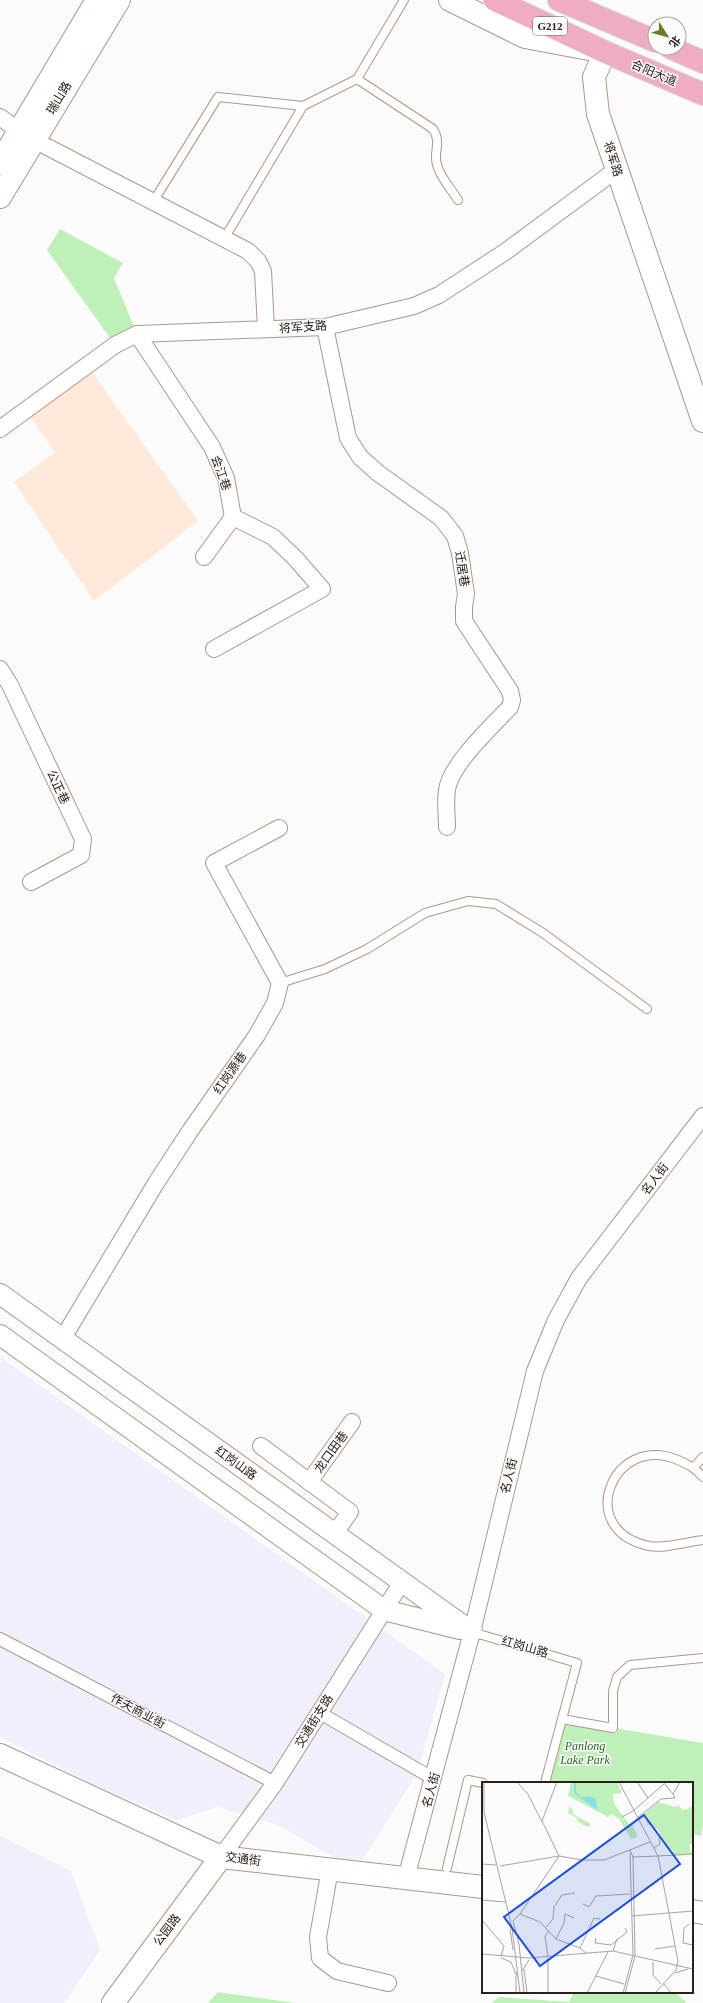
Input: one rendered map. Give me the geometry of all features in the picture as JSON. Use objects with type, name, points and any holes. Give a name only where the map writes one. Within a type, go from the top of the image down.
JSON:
[{"type":"highway","name":"G212","points":[[495,0],[605,52]]},
{"type":"highway","name":"G212","points":[[559,0],[647,38]]},
{"type":"highway","name":"合阳大道","points":[[605,52],[703,94]]},
{"type":"highway","points":[[687,55],[703,62]]},
{"type":"main road","name":"瑞山路","points":[[0,197],[26,135],[97,0]]},
{"type":"main road","name":"瑞山路","points":[[0,163],[26,135],[119,0]]},
{"type":"main road","points":[[450,0],[525,36],[605,52]]},
{"type":"main road","points":[[584,0],[619,26]]},
{"type":"main road","name":"将军路","points":[[605,52],[594,77],[598,114],[703,421]]},
{"type":"main road","name":"交通街","points":[[0,1755],[221,1857],[482,1887]]},
{"type":"main road","name":"公园路","points":[[113,2003],[221,1857]]},
{"type":"main road","points":[[693,1911],[703,1913]]},
{"type":"street","points":[[0,117],[26,135],[248,251],[258,261],[263,272],[266,329]]},
{"type":"street","name":"将军支路","points":[[0,429],[115,345],[137,334],[325,327],[414,306],[439,295],[505,252],[616,170]]},
{"type":"street","name":"迁居巷","points":[[325,327],[348,438],[360,457],[378,473],[440,518],[455,536],[460,553],[466,594],[464,621],[510,691],[512,700],[510,708],[468,752],[453,772],[447,789],[447,827]]},
{"type":"street","name":"会江巷","points":[[137,334],[212,447],[226,478],[233,518]]},
{"type":"street","points":[[204,557],[233,518],[273,537],[296,559],[322,589],[214,649]]},
{"type":"street","name":"公正巷","points":[[0,669],[10,685],[83,839],[82,855],[31,882]]},
{"type":"street","points":[[279,828],[214,863],[280,983]]},
{"type":"street","name":"红岗源巷","points":[[63,1338],[156,1183],[190,1131],[257,1035],[275,1003],[280,983]]},
{"type":"street","name":"名人街","points":[[406,1878],[434,1779],[472,1632],[534,1371],[556,1320],[579,1278],[703,1116]]},
{"type":"street","name":"红岗山路","points":[[0,1294],[472,1632]]},
{"type":"street","name":"红岗山路","points":[[0,1335],[384,1610],[472,1632]]},
{"type":"street","name":"龙口田巷","points":[[309,1482],[352,1422]]},
{"type":"street","name":"龙口田巷","points":[[261,1446],[350,1512],[334,1534]]},
{"type":"street","name":"交通街支路","points":[[221,1857],[275,1783],[402,1582]]},
{"type":"street","name":"作夫商业街","points":[[0,1639],[275,1783]]},
{"type":"street","points":[[320,1713],[434,1779]]},
{"type":"street","points":[[330,1869],[318,1936],[320,1958],[337,1971],[388,1983]]},
{"type":"lane","points":[[153,202],[218,97],[302,106],[357,79],[404,0]]},
{"type":"lane","points":[[357,79],[433,129],[437,135],[438,144],[436,163],[439,171],[458,200]]},
{"type":"lane","points":[[224,238],[302,106]]},
{"type":"lane","points":[[280,983],[325,969],[367,949],[425,913],[468,900],[496,904],[543,934],[647,1009]]},
{"type":"lane","points":[[703,1476],[694,1467],[667,1455],[643,1456],[625,1465],[611,1485],[606,1503],[612,1521],[619,1533],[634,1542],[650,1546],[703,1540]]},
{"type":"lane","points":[[694,1467],[703,1457]]},
{"type":"lane","name":"红岗山路","points":[[472,1632],[577,1663],[562,1719]]},
{"type":"lane","points":[[545,1782],[562,1719],[613,1728],[613,1691],[618,1676],[630,1665],[703,1658]]},
{"type":"lane","points":[[447,1868],[468,1780],[482,1783]]},
{"type":"shaded area","points":[[87,365],[198,521],[94,601],[14,482],[55,452],[26,410]]},
{"type":"shaded area","points":[[0,1357],[445,1674],[417,1774],[356,1870],[278,1825],[218,1807],[177,1820],[101,1789],[0,1737]]},
{"type":"shaded area","points":[[0,1836],[71,1871],[100,1950],[64,2003],[0,2003]]},
{"type":"green space","points":[[60,229],[123,263],[114,278],[137,334],[115,345],[47,250]]},
{"type":"green space","name":"Panlong Lake Park","points":[[562,1719],[703,1743],[703,1824],[701,1836],[693,1834],[693,1782],[545,1782]]},
{"type":"green space","points":[[218,1992],[295,2003],[208,2003]]},
{"type":"green space","points":[[574,1993],[676,1993],[687,2003],[492,2003],[498,1997],[569,2002]]}]
